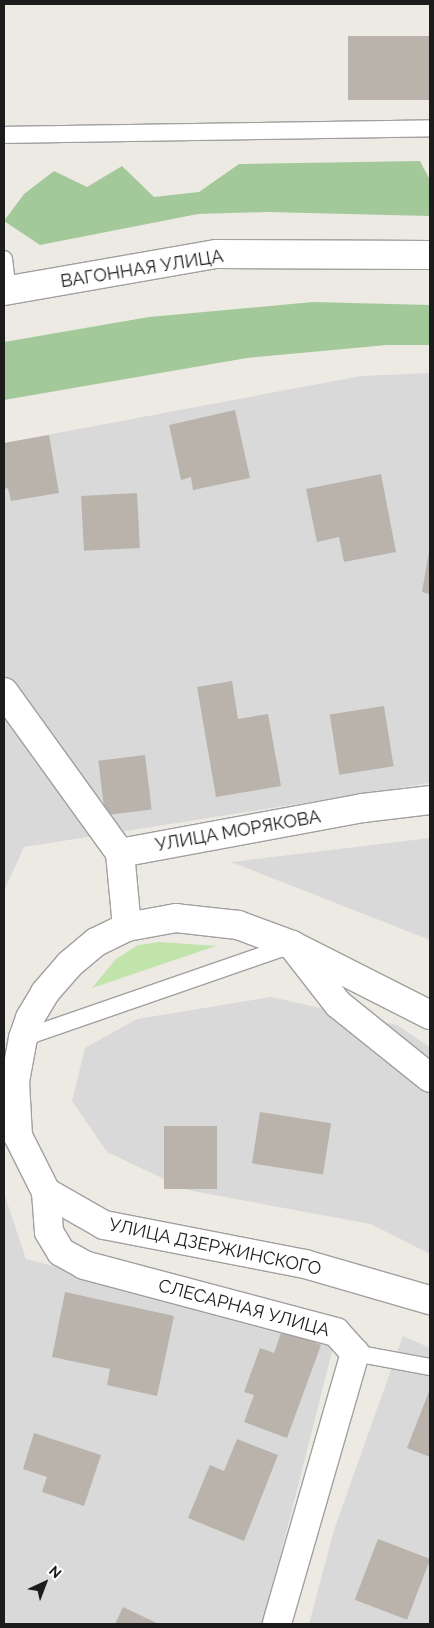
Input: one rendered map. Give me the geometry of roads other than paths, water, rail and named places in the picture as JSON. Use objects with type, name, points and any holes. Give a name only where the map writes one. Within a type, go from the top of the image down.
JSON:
[{"type":"street","name":"ВАГОННАЯ УЛИЦА","points":[[6,291],[216,254],[430,256]]},
{"type":"street","points":[[4,692],[120,852],[127,927]]},
{"type":"street","name":"УЛИЦА МОРЯКОВА","points":[[120,852],[363,808],[430,800]]},
{"type":"street","points":[[46,1192],[18,1136],[15,1081],[22,1038],[44,993],[69,965],[96,942],[127,927],[176,918],[238,925],[292,945],[430,1015]]},
{"type":"street","points":[[292,945],[338,1004],[430,1078]]},
{"type":"street","name":"УЛИЦА ДЗЕРЖИНСКОГО","points":[[46,1192],[104,1225],[305,1264],[430,1300]]},
{"type":"street","name":"СЛЕСАРНАЯ УЛИЦА","points":[[46,1192],[49,1232],[61,1252],[84,1265],[336,1332],[355,1353]]},
{"type":"street","points":[[277,1624],[355,1353]]},
{"type":"lane","points":[[4,135],[430,128]]},
{"type":"lane","points":[[4,259],[6,291]]},
{"type":"lane","points":[[22,1038],[292,945]]},
{"type":"lane","points":[[355,1353],[430,1367]]}]
